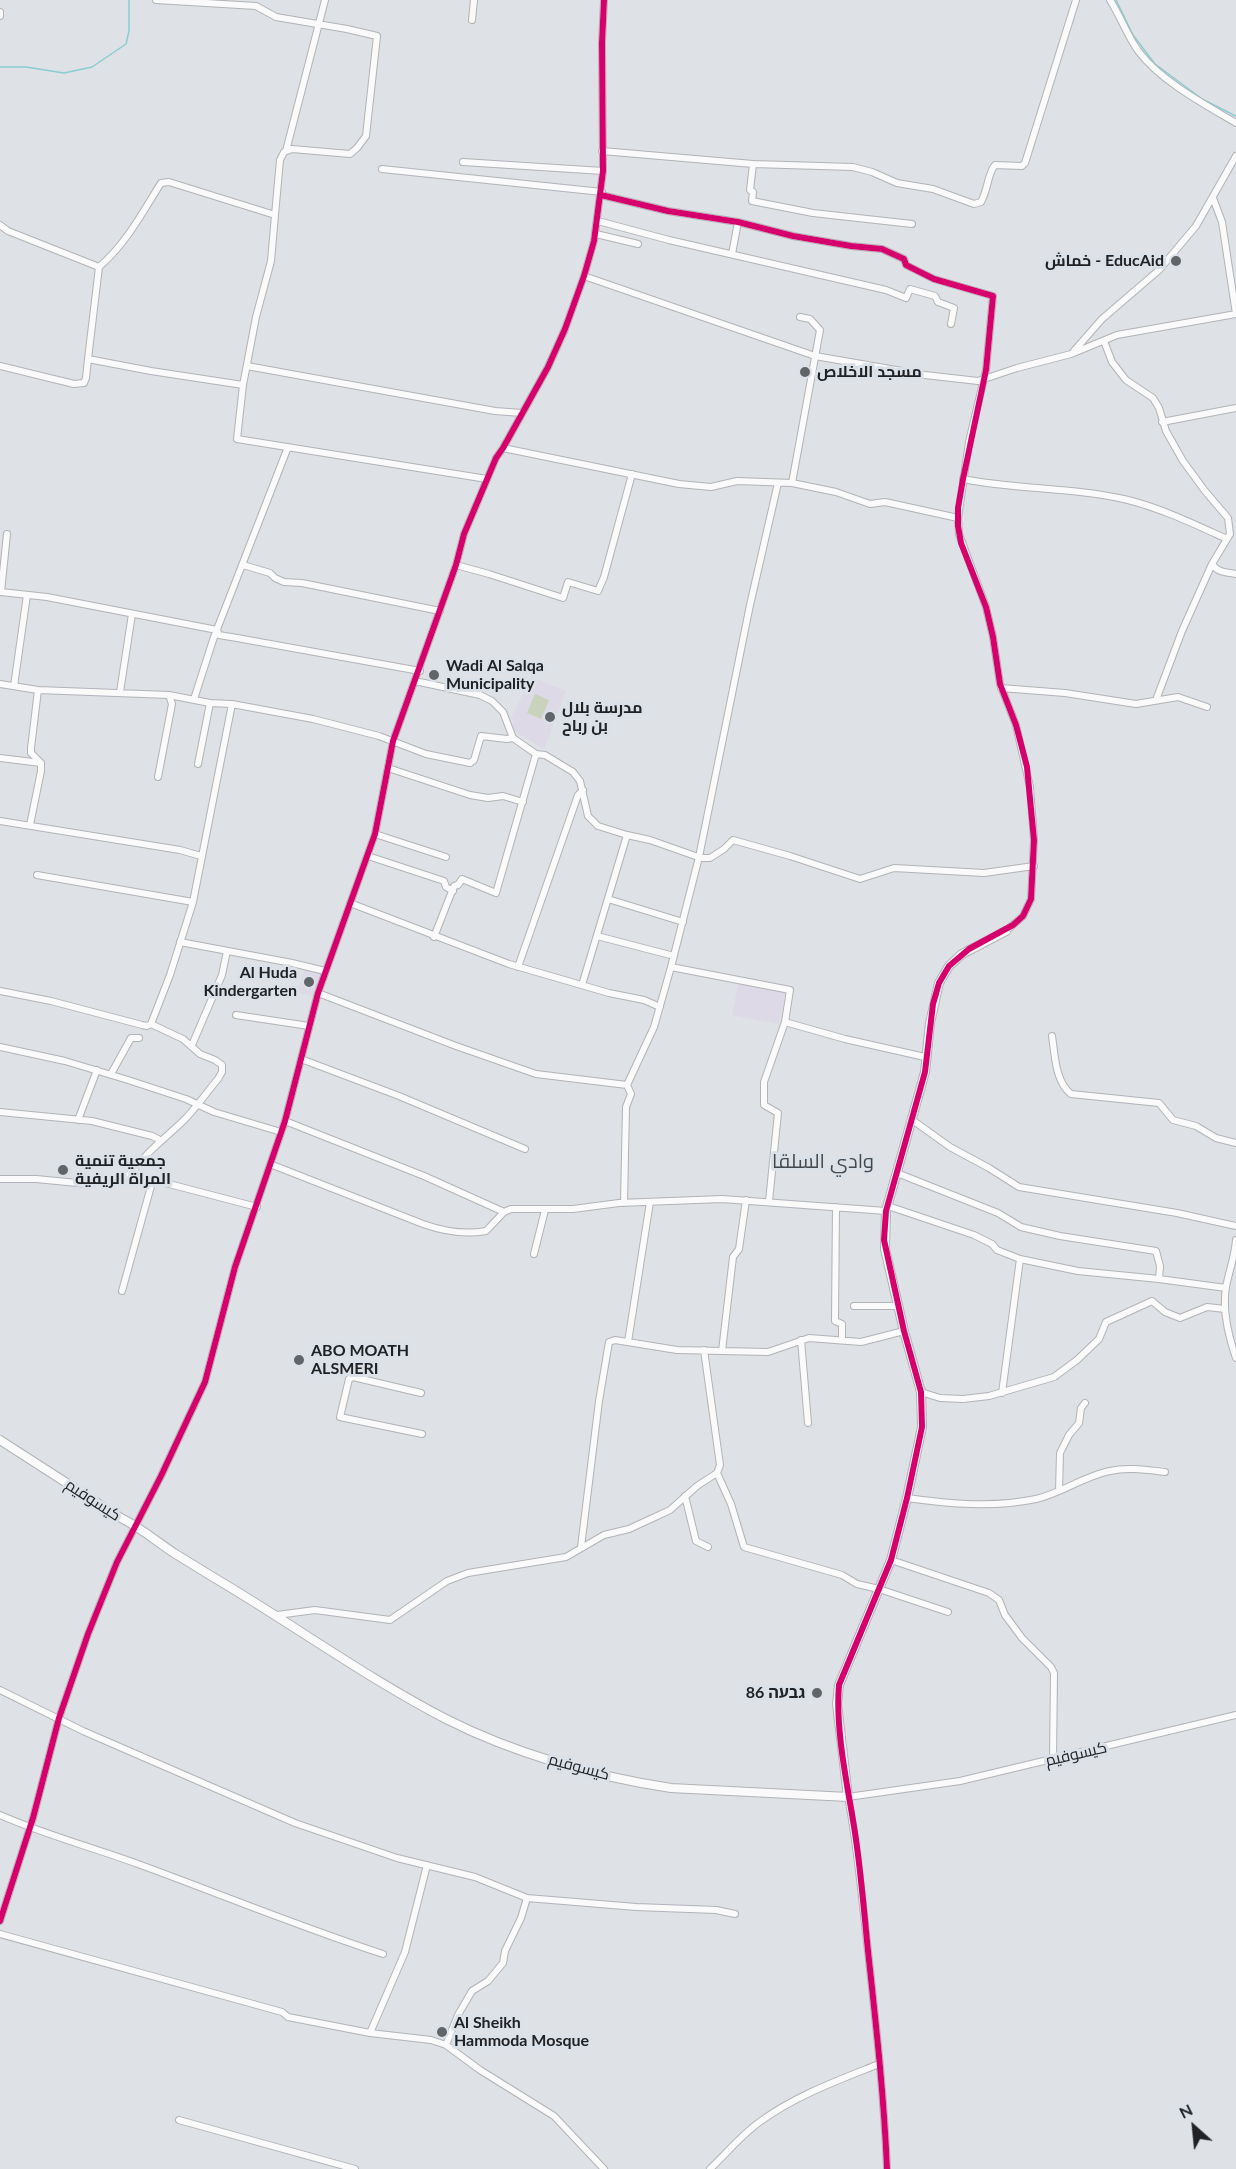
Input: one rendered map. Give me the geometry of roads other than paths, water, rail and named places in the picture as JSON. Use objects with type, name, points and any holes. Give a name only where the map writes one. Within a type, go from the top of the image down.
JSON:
[{"type":"street","points":[[156,0],[256,6],[276,17],[377,36],[366,136],[357,148],[350,154],[292,149],[286,151]]},
{"type":"street","points":[[325,0],[286,151],[280,160],[271,261],[256,317],[243,385],[237,439],[487,479]]},
{"type":"street","points":[[472,20],[474,0]]},
{"type":"street","points":[[0,1921],[30,1828],[59,1718],[102,1598],[117,1562],[205,1382],[235,1267],[285,1121],[318,993],[375,834],[393,741],[420,671],[456,566],[464,534],[496,458],[548,367],[565,329],[584,276],[596,234],[602,193],[604,0]]},
{"type":"street","points":[[602,151],[753,164],[853,167],[897,183],[933,189],[974,204],[981,202],[987,192],[991,169],[995,165],[1022,166],[1025,163],[1076,0]]},
{"type":"street","points":[[1110,0],[1129,38],[1151,65],[1184,90],[1236,123]]},
{"type":"street","points":[[1071,354],[1102,319],[1159,270],[1196,226],[1236,156]]},
{"type":"street","points":[[464,162],[603,171]]},
{"type":"street","points":[[753,164],[750,189],[753,192],[752,201],[813,213],[912,224]]},
{"type":"street","points":[[382,169],[602,193],[668,211],[738,222],[793,236],[882,249],[904,259],[906,265],[934,279],[975,293],[993,296],[993,314],[984,379],[963,479],[958,518],[959,534],[988,614],[1001,688],[1016,725],[1027,767],[1033,817],[1034,866],[1031,899],[1026,911],[1006,931],[969,949],[957,959],[944,974],[933,1004],[924,1072],[887,1209],[884,1240],[904,1331],[921,1392],[922,1427],[891,1560],[839,1685],[837,1704],[848,1797],[855,1834],[885,2118],[887,2169]]},
{"type":"street","points":[[0,366],[74,384],[84,383],[87,378],[99,267],[112,256],[132,230],[161,183],[169,182],[275,215]]},
{"type":"street","points":[[584,276],[815,356],[925,375],[978,381],[1071,354],[1125,334],[1236,314],[1222,222],[1213,198]]},
{"type":"street","points":[[598,221],[886,290],[906,297],[910,289],[927,292],[935,296],[938,302],[954,308],[951,324]]},
{"type":"street","points":[[732,254],[738,222]]},
{"type":"street","points":[[0,225],[8,231],[99,267]]},
{"type":"street","points":[[596,234],[638,244]]},
{"type":"street","points":[[792,483],[820,330],[810,320],[800,316]]},
{"type":"street","points":[[1104,341],[1112,362],[1126,380],[1153,398],[1159,408],[1162,422],[1188,467],[1228,518],[1230,528],[1227,539],[1212,564],[1182,630],[1156,700]]},
{"type":"street","points":[[88,358],[151,371],[243,385]]},
{"type":"street","points":[[247,366],[495,411],[522,413]]},
{"type":"street","points":[[1162,422],[1236,408]]},
{"type":"street","points":[[194,699],[217,630],[288,447]]},
{"type":"street","points":[[503,448],[679,484],[711,487],[737,481],[792,483],[836,492],[870,504],[885,502],[958,518]]},
{"type":"street","points":[[456,566],[563,598],[568,582],[598,591],[604,577],[632,474]]},
{"type":"street","points":[[963,479],[987,484],[1043,488],[1126,500],[1170,513],[1227,539]]},
{"type":"street","points":[[624,1203],[626,1107],[631,1094],[627,1085],[654,1027],[683,921],[699,857],[750,605],[778,483]]},
{"type":"street","points":[[1228,518],[1236,517]]},
{"type":"street","points":[[7,534],[1,592],[57,599],[217,630]]},
{"type":"street","points":[[1212,564],[1221,572],[1236,574]]},
{"type":"street","points":[[243,565],[270,573],[284,582],[302,583],[440,611]]},
{"type":"street","points":[[14,686],[27,595]]},
{"type":"street","points":[[120,692],[132,614]]},
{"type":"street","points":[[217,630],[219,635],[420,671]]},
{"type":"street","points":[[415,681],[480,695],[492,701],[503,712],[513,738],[536,754],[545,755],[573,772],[580,781],[588,816],[592,821],[598,826],[627,836],[650,840],[699,857],[710,858],[733,840],[860,879],[894,868],[984,873],[1034,866]]},
{"type":"street","points":[[0,684],[39,690],[169,695],[210,703],[232,704],[313,719],[393,741],[426,754],[470,763],[474,760],[481,736],[513,738]]},
{"type":"street","points":[[1001,688],[1065,693],[1136,704],[1179,697],[1207,707]]},
{"type":"street","points":[[30,825],[40,764],[31,753],[39,690]]},
{"type":"street","points":[[158,777],[172,704],[169,695]]},
{"type":"street","points":[[198,764],[210,703]]},
{"type":"street","points":[[151,1024],[193,902],[232,704]]},
{"type":"street","points":[[434,937],[453,891],[462,879],[496,893],[536,754]]},
{"type":"street","points":[[0,758],[40,764]]},
{"type":"street","points":[[388,768],[471,795],[488,798],[503,796],[523,802]]},
{"type":"street","points":[[518,967],[578,795],[583,790]]},
{"type":"street","points":[[0,821],[180,850],[201,856]]},
{"type":"street","points":[[375,834],[446,857]]},
{"type":"street","points":[[582,985],[627,836]]},
{"type":"street","points":[[368,856],[444,881],[446,887],[453,891]]},
{"type":"street","points":[[37,875],[193,902]]},
{"type":"street","points":[[608,899],[683,921]]},
{"type":"street","points":[[350,903],[434,937],[518,967],[644,1000],[660,1007]]},
{"type":"street","points":[[597,936],[674,956]]},
{"type":"street","points":[[180,942],[325,971]]},
{"type":"street","points":[[192,1045],[222,975],[228,951]]},
{"type":"street","points":[[671,967],[790,990],[785,1022],[764,1082],[764,1106],[778,1113],[769,1201]]},
{"type":"street","points":[[0,992],[51,1001],[142,1025],[151,1024],[192,1045],[193,1049],[200,1054],[222,1065],[222,1072],[218,1079],[183,1121],[160,1140],[131,1174]]},
{"type":"street","points":[[318,993],[536,1074],[627,1085]]},
{"type":"street","points":[[236,1015],[309,1026]]},
{"type":"street","points":[[785,1022],[845,1039],[925,1057]]},
{"type":"street","points":[[1052,1036],[1061,1079],[1064,1088],[1071,1094],[1159,1103],[1173,1120],[1196,1126],[1216,1138],[1236,1143]]},
{"type":"street","points":[[111,1074],[131,1038],[139,1038]]},
{"type":"street","points":[[0,1047],[111,1074],[214,1112],[281,1132]]},
{"type":"street","points":[[301,1059],[399,1096],[525,1149]]},
{"type":"street","points":[[78,1120],[97,1070]]},
{"type":"street","points":[[0,1112],[78,1120],[152,1136],[160,1140]]},
{"type":"street","points":[[911,1119],[950,1147],[1019,1187],[1177,1213],[1236,1226]]},
{"type":"street","points":[[285,1121],[424,1176],[504,1212]]},
{"type":"street","points":[[270,1164],[437,1228],[463,1232],[486,1231],[504,1212],[515,1209],[545,1210],[624,1203],[722,1199],[887,1209],[974,1235],[992,1244],[997,1250],[1020,1259],[1078,1271],[1226,1288]]},
{"type":"street","points":[[897,1173],[998,1213],[1021,1227],[1060,1236],[1156,1251],[1160,1266],[1159,1279]]},
{"type":"street","points":[[0,1179],[36,1179],[88,1184],[111,1181],[131,1174],[257,1207]]},
{"type":"street","points":[[122,1291],[153,1179]]},
{"type":"street","points":[[722,1351],[733,1257],[739,1249],[746,1200]]},
{"type":"street","points":[[628,1342],[650,1202]]},
{"type":"street","points":[[836,1207],[834,1321],[842,1324],[842,1340]]},
{"type":"street","points":[[534,1254],[545,1210]]},
{"type":"street","points":[[1236,1240],[1235,1254],[1226,1288],[1225,1309],[1227,1329],[1236,1358]]},
{"type":"street","points":[[1002,1394],[1020,1259]]},
{"type":"street","points":[[921,1392],[940,1398],[963,1399],[1002,1394],[1054,1377],[1077,1360],[1099,1339],[1106,1322],[1152,1301],[1165,1312],[1180,1318],[1207,1307],[1225,1309]]},
{"type":"street","points":[[854,1306],[898,1306]]},
{"type":"street","points":[[581,1547],[607,1345],[615,1340],[677,1350],[773,1352],[801,1340],[815,1338],[861,1342],[904,1331]]},
{"type":"street","points":[[801,1340],[808,1423]]},
{"type":"street","points":[[277,1615],[315,1610],[390,1620],[447,1581],[468,1573],[566,1557],[604,1535],[629,1529],[670,1510],[717,1473],[720,1465],[704,1350]]},
{"type":"street","points":[[421,1393],[353,1377],[349,1379],[340,1417],[422,1434]]},
{"type":"street","points":[[1059,1491],[1060,1453],[1068,1435],[1078,1423],[1081,1408],[1085,1403]]},
{"type":"street","name":"كيسوفيم","points":[[0,1440],[305,1635],[447,1719],[549,1759],[646,1784],[671,1788],[848,1797],[950,1783],[1236,1715]]},
{"type":"street","points":[[907,1498],[956,1504],[996,1504],[1037,1498],[1110,1471],[1136,1469],[1165,1472]]},
{"type":"street","points":[[717,1473],[731,1504],[744,1547],[842,1575],[857,1584],[948,1612]]},
{"type":"street","points":[[685,1496],[696,1541],[708,1547]]},
{"type":"street","points":[[891,1560],[989,1593],[999,1600],[1005,1615],[1022,1638],[1051,1667],[1054,1673],[1053,1760]]},
{"type":"street","points":[[0,1690],[83,1731],[295,1823],[365,1848],[475,1877],[527,1898],[636,1907],[716,1910],[735,1914]]},
{"type":"street","points":[[0,1815],[30,1828],[90,1846],[270,1915],[383,1954]]},
{"type":"street","points":[[370,2033],[405,1952],[427,1865]]},
{"type":"street","points":[[446,2045],[458,2015],[472,1991],[488,1980],[503,1963],[505,1951],[521,1918],[527,1898]]},
{"type":"street","points":[[0,1934],[282,2012],[288,2017],[370,2033],[431,2040],[446,2045],[480,2070],[554,2116],[604,2169]]},
{"type":"street","points":[[710,2169],[761,2121],[793,2102],[879,2064]]},
{"type":"street","points":[[179,2120],[355,2169]]},
{"type":"waterway","name":"وادي السلقا","points":[[0,67],[26,67],[64,73],[92,67],[126,44],[129,31],[129,0]]},
{"type":"waterway","name":"وادي السلقا","points":[[1116,0],[1133,35],[1155,64],[1202,99],[1236,116]]},
{"type":"place","name":"خماش - EducAid","points":[[1176,261]]},
{"type":"place","name":"مسجد الاخلاص","points":[[805,372]]},
{"type":"place","name":"Wadi Al Salqa Municipality","points":[[434,675]]},
{"type":"place","name":"مدرسة بلال بن رباح","points":[[550,717]]},
{"type":"place","name":"Al Huda Kindergarten","points":[[309,982]]},
{"type":"place","name":"جمعية تنمية المراة الريفية","points":[[63,1170]]},
{"type":"place","name":"ABO MOATH ALSMERI","points":[[299,1360]]},
{"type":"place","name":"גבעה 86","points":[[817,1693]]},
{"type":"place","name":"Al Sheikh Hammoda Mosque","points":[[442,2032]]},
{"type":"district","name":"وادي السلقا","points":[[823,1162]]}]
